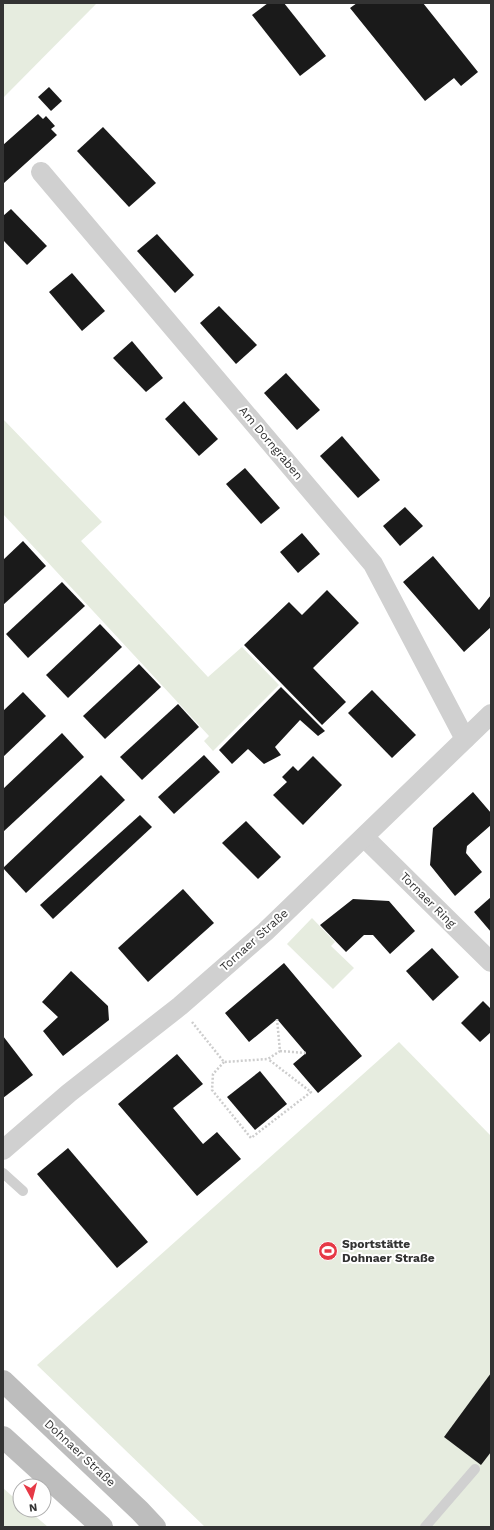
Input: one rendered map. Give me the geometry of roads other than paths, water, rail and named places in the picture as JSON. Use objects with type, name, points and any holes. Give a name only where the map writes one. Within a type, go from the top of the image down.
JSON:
[{"type":"main road","name":"Dohnaer Straße","points":[[3,1380],[155,1527]]},
{"type":"main road","points":[[3,1437],[102,1527]]},
{"type":"street","name":"Am Dorngraben","points":[[41,172],[374,564],[465,739]]},
{"type":"street","name":"Tornaer Straße","points":[[3,1150],[69,1093],[180,1006],[265,932],[491,714]]},
{"type":"street","name":"Tornaer Ring","points":[[364,837],[491,962]]},
{"type":"lane","points":[[3,1173],[23,1191]]},
{"type":"lane","points":[[425,1527],[474,1469]]},
{"type":"place","name":"Sportstätte Dohnaer Straße","points":[[328,1251]]}]
